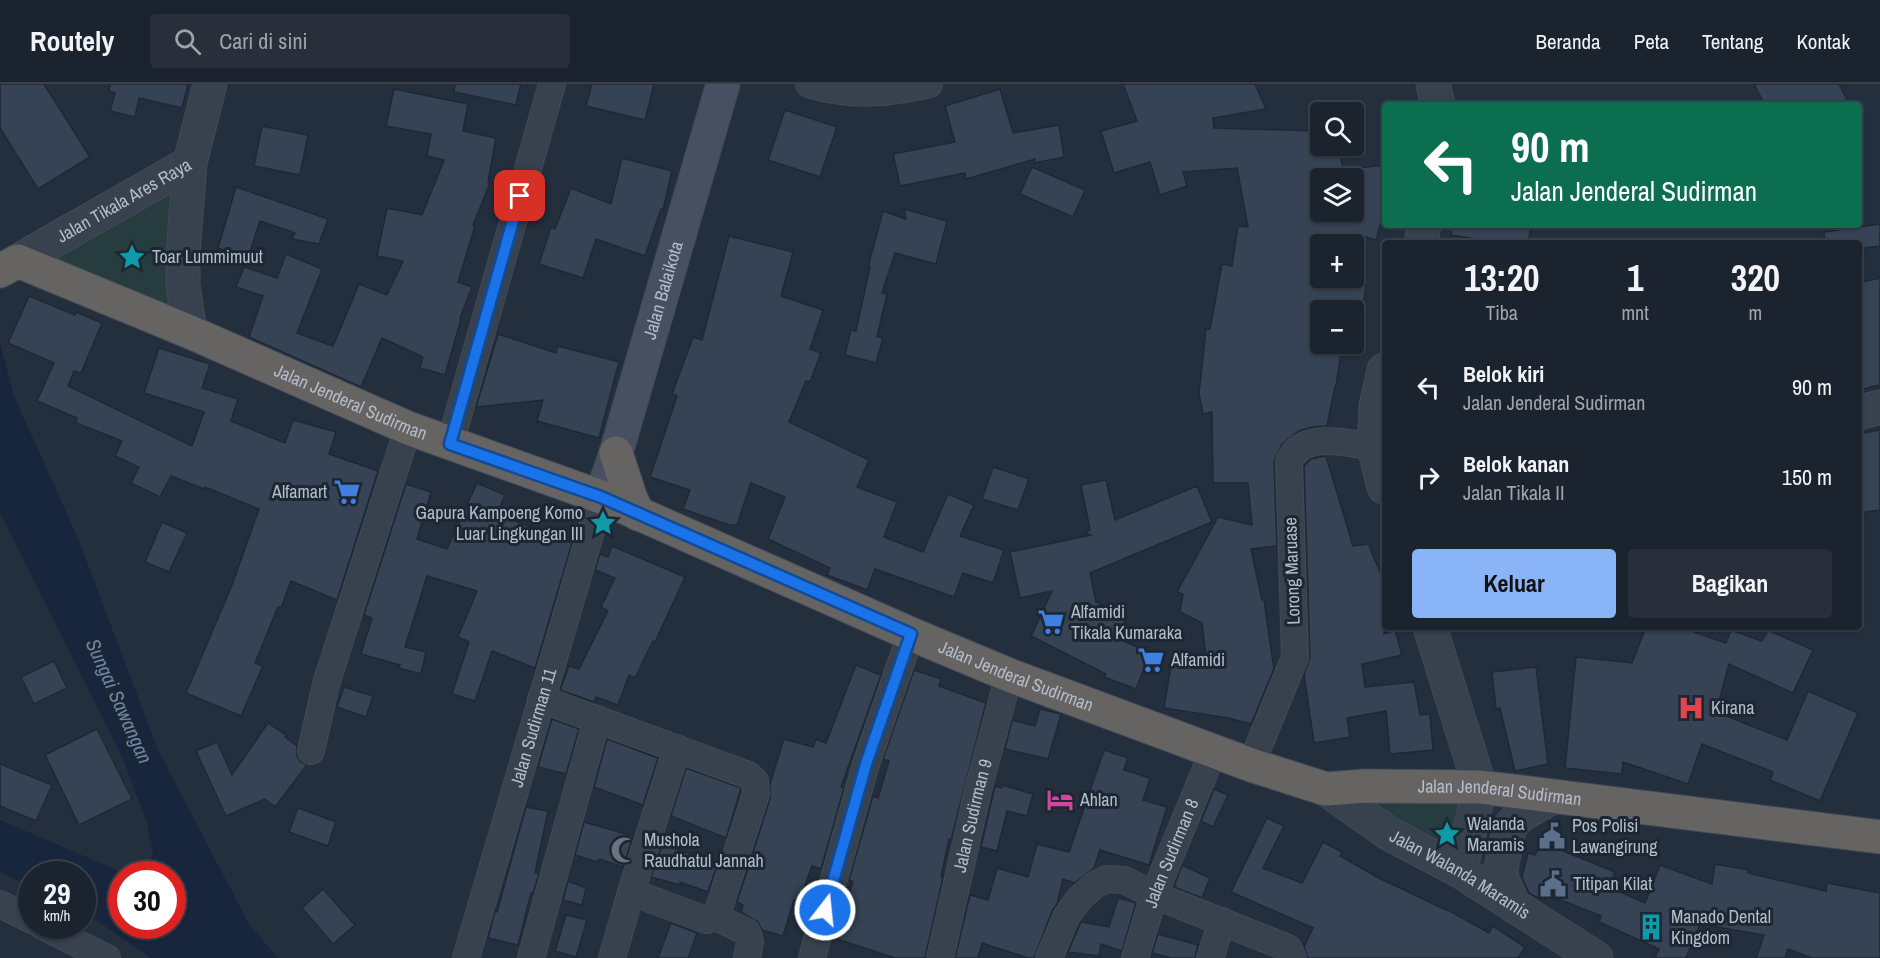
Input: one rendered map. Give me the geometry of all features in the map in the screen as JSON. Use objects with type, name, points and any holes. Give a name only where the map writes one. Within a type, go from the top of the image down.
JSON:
[{"type":"highway","name":"Jalan Jenderal Sudirman","points":[[9,266],[190,332],[408,428],[601,497],[1009,675],[1213,752],[1326,789],[1365,786],[1480,787],[1880,837]]},
{"type":"highway","points":[[616,453],[631,500],[638,514]]},
{"type":"main road","name":"Jalan Balaikota","points":[[601,497],[616,453],[723,84]]},
{"type":"street","name":"Jalan Tikala Ares Raya","points":[[9,266],[190,163],[210,84]]},
{"type":"street","points":[[450,444],[552,84]]},
{"type":"street","points":[[809,84],[827,90],[852,93],[888,93],[929,84]]},
{"type":"street","points":[[1433,84],[1437,102]]},
{"type":"street","points":[[190,163],[183,285],[190,332]]},
{"type":"street","points":[[1382,388],[1374,447],[1382,479]]},
{"type":"street","points":[[1862,412],[1880,407]]},
{"type":"street","points":[[311,751],[326,684],[408,428]]},
{"type":"street","name":"Lorong Maruase","points":[[1251,765],[1295,657],[1289,462],[1300,447],[1309,443],[1330,441],[1374,447]]},
{"type":"street","name":"Jalan Sudirman 11","points":[[466,958],[601,497]]},
{"type":"street","points":[[1431,630],[1480,787],[1460,871]]},
{"type":"street","points":[[812,958],[866,764],[911,634]]},
{"type":"street","name":"Jalan Sudirman 9","points":[[940,958],[978,790],[1009,675]]},
{"type":"street","points":[[541,699],[748,775],[755,781],[756,794],[716,917]]},
{"type":"street","points":[[531,958],[597,718]]},
{"type":"street","points":[[612,958],[677,748]]},
{"type":"street","name":"Jalan Sudirman 8","points":[[1135,958],[1154,895],[1213,752]]},
{"type":"street","name":"Jalan Walanda Maramis","points":[[1326,789],[1388,832],[1460,871],[1596,958]]},
{"type":"street","points":[[1514,906],[1502,879],[1501,868],[1510,826],[1521,815],[1554,796]]},
{"type":"street","points":[[1049,958],[1066,917],[1080,898],[1096,884],[1107,879],[1124,880],[1154,895],[1288,948],[1293,958]]},
{"type":"street","points":[[631,892],[706,920],[716,917],[747,932],[750,942],[747,958]]},
{"type":"street","points":[[0,904],[18,913]]},
{"type":"street","points":[[1210,958],[1222,921]]},
{"type":"street","points":[[68,939],[107,958]]},
{"type":"green space","points":[[187,171],[186,326],[30,261]]},
{"type":"green space","points":[[1362,790],[1471,793],[1457,861],[1381,824]]},
{"type":"water","name":"Sungai Sawangan","points":[[0,343],[14,396],[79,541],[158,750],[250,926],[278,958],[151,958],[124,939],[186,939],[186,861],[150,861],[153,852],[146,820],[122,757],[0,513]]},
{"type":"water","points":[[0,820],[96,861],[18,861],[18,881],[0,872]]},
{"type":"water","points":[[96,861],[108,866],[108,928],[96,920]]},
{"type":"building","points":[[0,84],[44,84],[90,157],[38,189],[0,128]]},
{"type":"building","points":[[110,84],[188,84],[182,108],[139,98],[135,117],[110,111],[115,93],[109,91]]},
{"type":"building","points":[[455,84],[521,84],[516,105],[454,92]]},
{"type":"building","points":[[592,84],[654,84],[645,120],[586,106]]},
{"type":"building","points":[[1123,84],[1255,84],[1266,109],[1213,118],[1214,128],[1310,131],[1310,156],[1341,156],[1343,168],[1310,168],[1310,222],[1364,222],[1364,168],[1359,168],[1382,165],[1382,218],[1376,240],[1364,237],[1364,234],[1310,234],[1310,288],[1364,288],[1366,286],[1364,300],[1310,300],[1310,354],[1341,354],[1327,426],[1299,431],[1282,444],[1274,462],[1277,546],[1251,549],[1262,600],[1264,600],[1274,669],[1251,724],[1164,708],[1172,660],[1207,665],[1202,623],[1180,612],[1183,594],[1177,592],[1218,517],[1252,525],[1248,483],[1213,483],[1212,412],[1203,414],[1199,394],[1206,329],[1210,329],[1222,264],[1232,266],[1238,226],[1248,227],[1237,168],[1183,172],[1187,186],[1160,195],[1150,162],[1114,173],[1101,131],[1137,121]]},
{"type":"building","points":[[1754,84],[1839,84],[1847,100],[1843,102],[1763,102]]},
{"type":"building","points":[[394,89],[468,104],[463,131],[496,138],[488,182],[490,183],[473,225],[475,226],[458,282],[472,287],[460,318],[445,375],[420,368],[423,357],[382,338],[361,387],[249,337],[263,296],[236,287],[244,267],[277,278],[286,254],[322,269],[297,333],[333,346],[359,284],[387,295],[403,261],[377,256],[387,208],[422,215],[444,160],[427,156],[431,134],[386,126]]},
{"type":"building","points":[[1000,89],[1013,133],[1059,125],[1064,157],[1034,163],[1035,159],[966,179],[965,173],[900,186],[893,154],[955,142],[945,106]]},
{"type":"building","points":[[785,110],[837,127],[820,177],[768,160]]},
{"type":"building","points":[[262,126],[308,135],[300,175],[254,166]]},
{"type":"building","points":[[622,158],[672,171],[663,210],[661,209],[645,256],[596,239],[583,278],[539,264],[551,227],[555,229],[571,188],[611,204]]},
{"type":"building","points":[[1032,167],[1085,190],[1073,217],[1020,194]]},
{"type":"building","points":[[236,187],[328,219],[319,244],[292,239],[295,233],[260,221],[248,258],[218,248]]},
{"type":"building","points":[[904,209],[947,221],[936,264],[895,253],[882,293],[887,294],[877,337],[883,338],[876,363],[845,355],[851,330],[856,331],[870,267],[868,267],[883,211],[906,219]]},
{"type":"building","points":[[1880,224],[1880,246],[1862,248],[1862,240],[1825,240],[1824,232]]},
{"type":"building","points":[[1452,228],[1530,228],[1528,240],[1482,240],[1451,235]]},
{"type":"building","points":[[729,236],[793,252],[781,296],[823,310],[810,349],[821,353],[810,382],[806,381],[789,422],[869,460],[857,487],[897,502],[884,537],[923,552],[948,494],[974,505],[960,536],[1004,550],[993,583],[963,573],[954,597],[875,569],[867,590],[827,575],[830,568],[768,539],[785,497],[751,483],[737,525],[729,525],[683,509],[690,490],[650,477],[677,396],[672,394],[693,337],[702,340]]},
{"type":"building","points":[[1880,278],[1880,385],[1862,389],[1862,282]]},
{"type":"building","points":[[29,296],[75,315],[76,312],[102,323],[81,373],[74,371],[68,386],[192,446],[204,412],[144,393],[159,348],[210,364],[202,388],[238,399],[231,421],[285,443],[293,420],[336,432],[329,454],[378,471],[337,600],[291,581],[255,663],[263,666],[241,716],[186,693],[232,585],[259,509],[171,476],[160,497],[131,483],[139,467],[115,456],[122,441],[76,423],[77,418],[37,401],[54,363],[8,343]]},
{"type":"building","points":[[498,334],[556,353],[558,346],[619,362],[599,438],[537,421],[543,400],[476,407]]},
{"type":"building","points":[[1880,430],[1880,510],[1862,512],[1862,433]]},
{"type":"building","points":[[1326,456],[1353,546],[1369,544],[1382,576],[1382,630],[1384,634],[1395,630],[1402,655],[1362,664],[1365,687],[1414,682],[1420,715],[1430,714],[1433,750],[1390,754],[1386,711],[1347,718],[1350,737],[1314,743],[1304,674],[1310,657],[1304,466],[1311,459]]},
{"type":"building","points":[[993,467],[1029,479],[1018,510],[982,499]]},
{"type":"building","points":[[1106,480],[1115,520],[1197,486],[1212,522],[1090,573],[1096,602],[1127,617],[1118,639],[1148,651],[1148,658],[1136,689],[1104,677],[1106,674],[1031,636],[1052,591],[1020,598],[1010,552],[1091,535],[1085,533],[1090,530],[1081,485]]},
{"type":"building","points":[[477,483],[505,495],[497,514],[572,543],[535,668],[492,651],[475,701],[452,694],[469,642],[458,637],[477,591],[427,576],[405,647],[426,652],[421,674],[399,668],[400,665],[361,654],[372,618],[364,615],[406,484],[431,492],[417,539],[447,549]]},
{"type":"building","points":[[162,522],[187,533],[169,572],[145,562]]},
{"type":"building","points":[[612,546],[685,577],[655,642],[653,641],[635,678],[629,675],[618,705],[596,697],[594,702],[560,690],[569,666],[579,669],[608,611],[601,607],[615,578],[595,570],[600,554],[608,557]]},
{"type":"building","points":[[1645,630],[1689,630],[1726,643],[1731,630],[1762,641],[1768,630],[1813,650],[1793,693],[1729,664],[1716,712],[1787,740],[1808,691],[1858,713],[1820,801],[1770,780],[1773,772],[1702,744],[1688,784],[1623,762],[1622,774],[1565,768],[1576,657],[1632,663]]},
{"type":"building","points":[[54,661],[67,688],[34,704],[21,677]]},
{"type":"building","points":[[856,665],[881,675],[841,787],[844,788],[821,869],[812,866],[799,902],[794,900],[783,936],[762,930],[758,922],[741,912],[743,905],[737,902],[770,799],[770,784],[784,739],[813,747],[816,739],[826,743]]},
{"type":"building","points":[[1536,667],[1548,764],[1515,771],[1500,708],[1496,709],[1492,672]]},
{"type":"building","points":[[914,670],[941,679],[939,686],[986,703],[951,840],[949,839],[925,958],[895,958],[834,938],[853,882],[849,880],[873,796],[878,798],[889,761],[883,759]]},
{"type":"building","points":[[344,687],[373,696],[366,717],[337,707]]},
{"type":"building","points":[[1040,709],[1061,714],[1048,759],[1005,749],[1012,720],[1035,726]]},
{"type":"building","points":[[552,719],[579,729],[566,774],[538,767]]},
{"type":"building","points":[[268,723],[297,746],[297,756],[307,765],[275,807],[265,799],[226,816],[196,751],[217,742],[232,775]]},
{"type":"building","points":[[97,729],[132,799],[79,825],[45,755]]},
{"type":"building","points":[[607,739],[658,758],[643,805],[594,787]]},
{"type":"building","points":[[1104,750],[1128,758],[1124,770],[1150,778],[1143,800],[1167,807],[1149,865],[1100,850],[1094,868],[1075,883],[1063,879],[1057,904],[1052,911],[1034,958],[982,943],[978,958],[955,958],[970,895],[988,900],[997,868],[1028,877],[1037,844],[1069,852]]},
{"type":"building","points":[[0,764],[52,785],[36,821],[0,806]]},
{"type":"building","points":[[686,768],[741,788],[726,838],[671,816]]},
{"type":"building","points":[[1002,785],[1033,794],[1027,816],[1007,811],[997,851],[981,847],[995,786],[1002,788]]},
{"type":"building","points":[[1214,789],[1228,795],[1213,827],[1201,821]]},
{"type":"building","points":[[526,807],[548,811],[535,873],[539,874],[533,893],[531,893],[518,945],[488,938]]},
{"type":"building","points":[[298,808],[336,822],[328,846],[289,832]]},
{"type":"building","points":[[1267,818],[1284,826],[1263,868],[1302,883],[1323,842],[1342,852],[1340,856],[1377,877],[1446,909],[1489,933],[1493,926],[1525,947],[1518,958],[1308,958],[1304,947],[1313,928],[1231,892]]},
{"type":"building","points":[[584,822],[633,836],[623,867],[600,859],[597,862],[575,855]]},
{"type":"building","points":[[1541,842],[1615,872],[1609,887],[1645,903],[1660,865],[1712,884],[1715,864],[1749,870],[1748,873],[1826,891],[1827,883],[1880,893],[1880,958],[1812,958],[1788,949],[1785,958],[1756,958],[1764,935],[1700,924],[1686,958],[1655,958],[1659,949],[1599,922],[1601,916],[1546,894],[1544,901],[1529,893],[1522,877],[1528,853],[1535,855]]},
{"type":"building","points":[[662,845],[718,862],[708,892],[680,882],[680,885],[651,877]]},
{"type":"building","points":[[1182,865],[1210,878],[1202,898],[1174,887]]},
{"type":"building","points":[[568,881],[586,888],[582,905],[563,900]]},
{"type":"building","points":[[323,889],[355,925],[333,944],[302,908]]},
{"type":"building","points":[[1118,898],[1136,903],[1122,951],[1101,944],[1099,956],[1068,952],[1081,922],[1109,927]]},
{"type":"building","points":[[566,915],[587,920],[576,957],[555,951]]},
{"type":"building","points":[[671,923],[697,933],[688,958],[658,958]]},
{"type":"building","points":[[1158,934],[1198,945],[1195,958],[1171,958],[1152,953]]},
{"type":"place","name":"Toar Lummimuut","points":[[132,257]]},
{"type":"place","name":"Alfamart","points":[[347,492]]},
{"type":"place","name":"Gapura Kampoeng Komo Luar Lingkungan III","points":[[603,523]]},
{"type":"place","name":"Alfamidi Tikala Kumaraka","points":[[1051,622]]},
{"type":"place","name":"Alfamidi","points":[[1151,660]]},
{"type":"place","name":"Kirana","points":[[1691,708]]},
{"type":"place","name":"Ahlan","points":[[1060,800]]},
{"type":"place","name":"Walanda Maramis","points":[[1447,834]]},
{"type":"place","name":"Pos Polisi Lawangirung","points":[[1552,836]]},
{"type":"place","name":"Mushola Raudhatul Jannah","points":[[624,850]]},
{"type":"place","name":"Titipan Kilat","points":[[1553,884]]},
{"type":"place","name":"Manado Dental Kingdom","points":[[1651,927]]},
{"type":"route","points":[[520,196],[450,444],[601,497],[911,634],[866,764],[825,910]]}]
